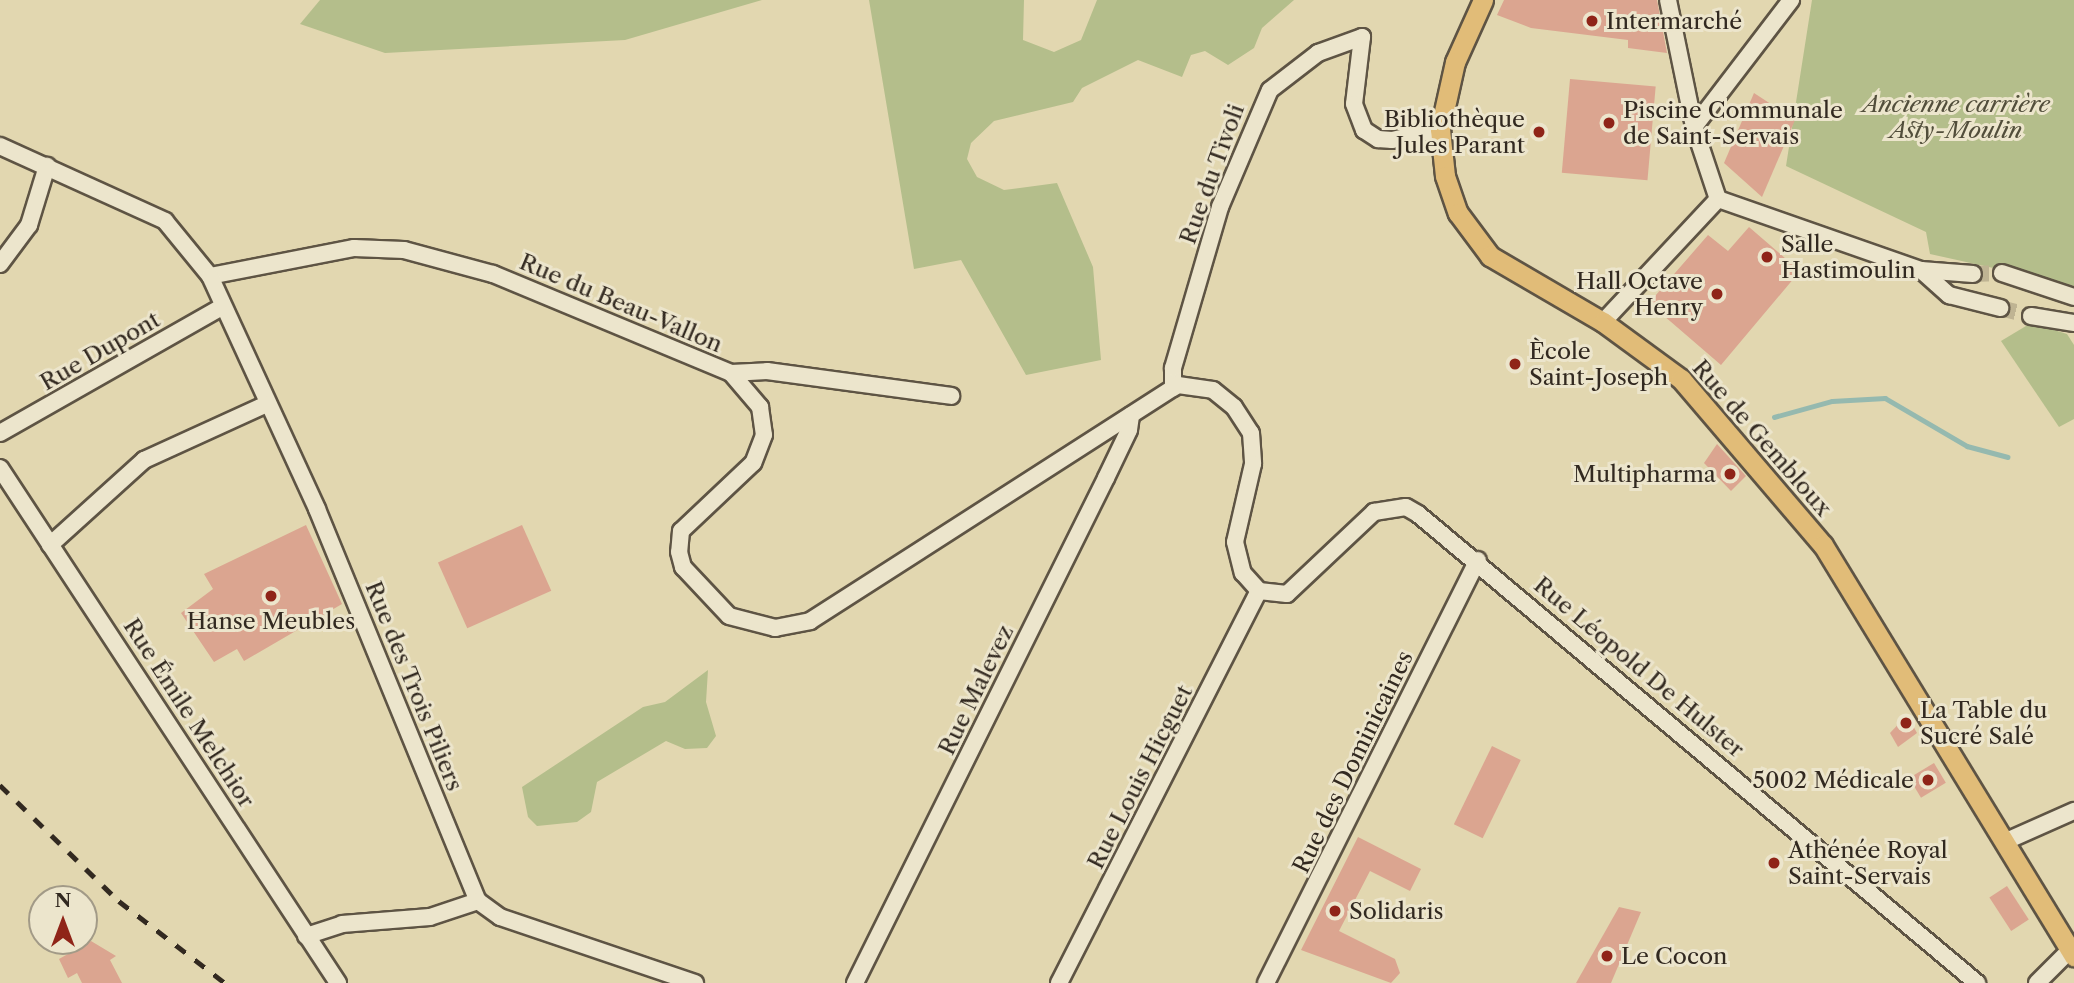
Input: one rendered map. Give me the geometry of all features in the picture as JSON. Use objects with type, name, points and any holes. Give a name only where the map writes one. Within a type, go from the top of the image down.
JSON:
[{"type":"main road","name":"Rue de Gembloux","points":[[1483,0],[1455,62],[1440,129],[1446,176],[1458,213],[1481,246],[1603,322],[1681,379],[1823,545],[2072,950]]},
{"type":"street","points":[[1668,0],[1694,127],[1718,199]]},
{"type":"street","points":[[1694,127],[1791,0]]},
{"type":"street","name":"Rue du Tivoli","points":[[1173,387],[1173,369],[1220,207],[1270,90],[1318,53],[1362,37],[1354,104],[1364,130],[1378,139],[1392,140],[1440,129]]},
{"type":"street","points":[[0,146],[165,221],[209,276]]},
{"type":"street","points":[[0,264],[29,225],[47,166]]},
{"type":"street","points":[[1718,199],[1921,271],[1973,274]]},
{"type":"street","points":[[1603,322],[1718,199]]},
{"type":"street","name":"Rue du Beau-Vallon","points":[[209,276],[354,248],[404,250],[493,274],[731,373],[760,407],[764,435],[753,463],[681,531],[679,552],[683,567],[701,592],[729,616],[775,628],[810,621],[1173,387]]},
{"type":"street","points":[[1921,271],[1949,295],[2000,308]]},
{"type":"street","points":[[2002,273],[2074,297]]},
{"type":"street","name":"Rue des Trois Piliers","points":[[209,276],[317,509],[478,901]]},
{"type":"street","name":"Rue Dupont","points":[[0,433],[222,307]]},
{"type":"street","points":[[2031,316],[2074,323]]},
{"type":"street","points":[[731,373],[767,371],[951,396]]},
{"type":"street","points":[[1173,387],[1213,390],[1234,407],[1251,433],[1253,464],[1235,542],[1243,573],[1259,591]]},
{"type":"street","points":[[50,545],[144,460],[267,404]]},
{"type":"street","name":"Rue Malevez","points":[[855,983],[1106,478],[1129,430],[1131,415]]},
{"type":"street","name":"Rue Émile Melchior","points":[[0,468],[338,983]]},
{"type":"street","name":"Rue Léopold De Hulster","points":[[1259,591],[1287,594],[1374,512],[1392,508],[1418,513],[1478,560],[1977,983]]},
{"type":"street","name":"Rue des Dominicaines","points":[[1266,983],[1478,560]]},
{"type":"street","name":"Rue Louis Hicguet","points":[[1059,983],[1259,591]]},
{"type":"street","points":[[2004,842],[2074,811]]},
{"type":"street","points":[[306,936],[342,924],[430,917],[478,901],[500,917],[695,983]]},
{"type":"street","points":[[2037,983],[2072,950]]},
{"type":"green space","points":[[320,0],[762,0],[625,40],[385,53],[300,24]]},
{"type":"green space","points":[[869,0],[1024,0],[1023,40],[1054,52],[1081,40],[1097,0],[1294,0],[1262,28],[1254,48],[1228,65],[1205,51],[1191,55],[1182,77],[1138,60],[1082,88],[1073,102],[994,121],[971,143],[967,159],[977,177],[1004,190],[1057,183],[1093,267],[1101,360],[1026,375],[961,260],[914,269]]},
{"type":"green space","name":"Ancienne carrière Asty-Moulin","points":[[1812,0],[2074,0],[2074,286],[1930,254],[1926,232],[1786,166]]},
{"type":"green space","points":[[2031,323],[2067,334],[2074,345],[2074,419],[2059,427],[2001,341]]},
{"type":"green space","points":[[708,670],[706,702],[716,736],[707,748],[685,749],[666,741],[597,782],[591,812],[577,822],[537,826],[528,817],[522,787],[643,707],[665,702]]},
{"type":"building","name":"Intermarché","points":[[1504,0],[1657,0],[1667,53],[1628,48],[1628,40],[1531,28],[1497,15]]},
{"type":"building","name":"Piscine Communale de Saint-Servais","points":[[1570,79],[1656,86],[1647,180],[1562,173]]},
{"type":"building","points":[[1754,93],[1795,120],[1762,197],[1724,163]]},
{"type":"building","name":"Hall Octave Henry","points":[[1749,227],[1800,271],[1721,365],[1649,303],[1708,235],[1728,251]]},
{"type":"building","points":[[1717,444],[1746,476],[1731,491],[1704,463]]},
{"type":"building","name":"Hanse Meubles","points":[[306,525],[342,604],[244,661],[237,649],[214,662],[181,613],[213,589],[204,574]]},
{"type":"building","points":[[522,525],[551,591],[467,628],[438,562]]},
{"type":"building","name":"La Table du Sucré Salé","points":[[1907,715],[1917,733],[1898,747],[1890,733]]},
{"type":"building","points":[[1492,746],[1521,760],[1483,838],[1454,824]]},
{"type":"building","name":"5002 Médicale","points":[[1934,763],[1946,783],[1921,798],[1909,778]]},
{"type":"building","name":"Solidaris","points":[[1358,837],[1421,869],[1410,891],[1370,871],[1339,931],[1395,959],[1400,973],[1391,983],[1301,950]]},
{"type":"building","points":[[2007,886],[2029,920],[2011,931],[1989,897]]},
{"type":"building","name":"Le Cocon","points":[[1619,907],[1641,912],[1611,983],[1576,983]]},
{"type":"building","points":[[98,945],[116,956],[110,960],[122,983],[82,983],[77,973],[68,978],[59,959],[66,955],[98,955]]},
{"type":"waterway","points":[[1774,417],[1832,401],[1885,398],[1967,446],[2008,457]]},
{"type":"tunnel","points":[[1973,274],[2002,273]]},
{"type":"tunnel","points":[[2000,308],[2031,316]]},
{"type":"railway","points":[[0,785],[119,901],[225,983]]},
{"type":"place","name":"Intermarché","points":[[1592,21]]},
{"type":"place","name":"Piscine Communale de Saint-Servais","points":[[1609,123]]},
{"type":"place","name":"Bibliothèque Jules Parant","points":[[1539,132]]},
{"type":"place","name":"Salle Hastimoulin","points":[[1767,257]]},
{"type":"place","name":"Hall Octave Henry","points":[[1717,294]]},
{"type":"place","name":"Ècole Saint-Joseph","points":[[1515,364]]},
{"type":"place","name":"Multipharma","points":[[1730,474]]},
{"type":"place","name":"Hanse Meubles","points":[[271,596]]},
{"type":"place","name":"La Table du Sucré Salé","points":[[1906,723]]},
{"type":"place","name":"5002 Médicale","points":[[1928,780]]},
{"type":"place","name":"Athénée Royal Saint-Servais","points":[[1774,863]]},
{"type":"place","name":"Solidaris","points":[[1335,911]]},
{"type":"place","name":"Le Cocon","points":[[1607,956]]}]
